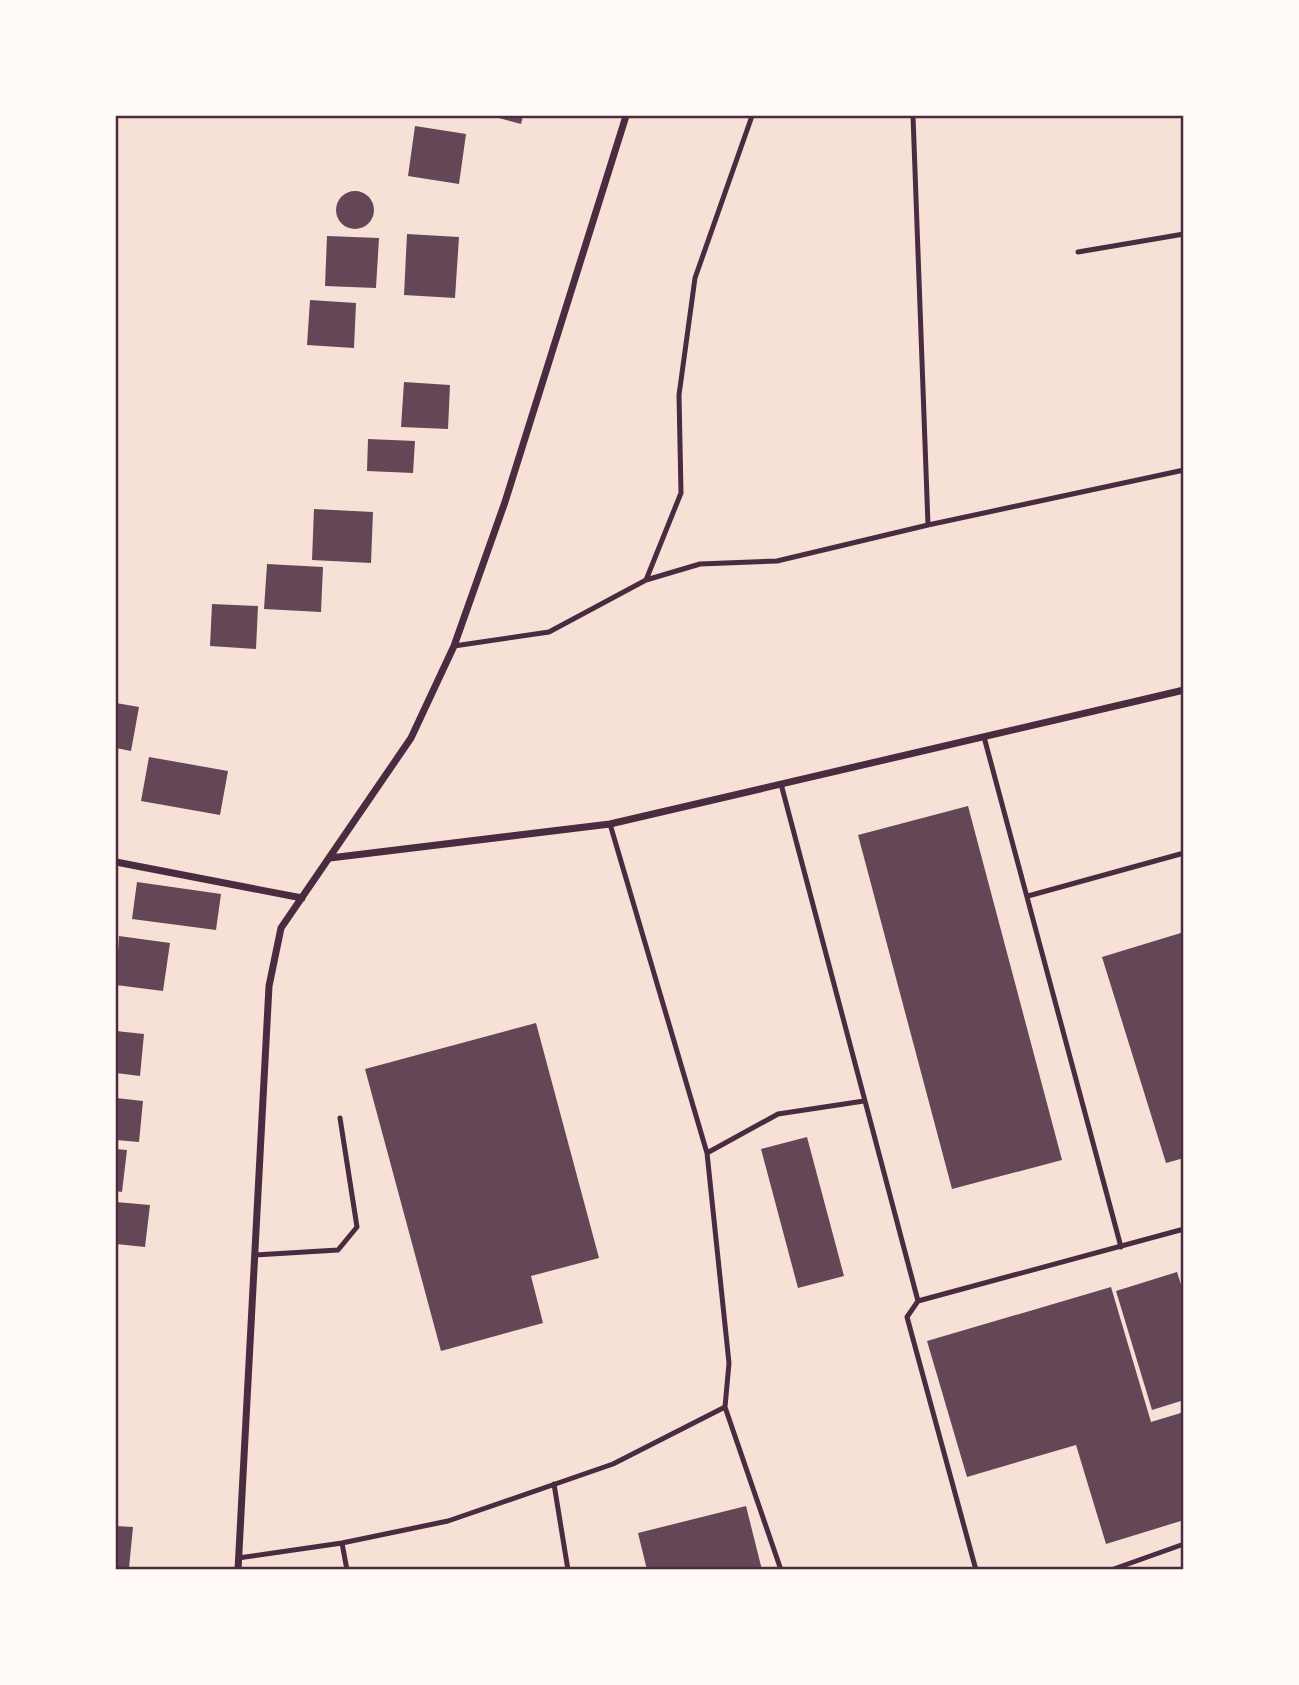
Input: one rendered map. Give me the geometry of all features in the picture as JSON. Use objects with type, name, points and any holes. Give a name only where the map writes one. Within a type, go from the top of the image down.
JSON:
[{"type":"street","points":[[238,1570],[270,986],[281,929],[411,738],[454,646],[505,502],[626,116]]},
{"type":"street","points":[[330,858],[610,824],[1184,690]]},
{"type":"street","points":[[116,862],[302,898]]},
{"type":"lane","points":[[646,580],[681,494],[679,395],[695,278],[752,116]]},
{"type":"lane","points":[[913,116],[928,525]]},
{"type":"lane","points":[[1078,252],[1184,234]]},
{"type":"lane","points":[[454,646],[549,632],[646,580],[700,564],[777,561],[928,525],[1184,470]]},
{"type":"lane","points":[[984,737],[1121,1247]]},
{"type":"lane","points":[[781,784],[918,1301]]},
{"type":"lane","points":[[610,824],[707,1153],[729,1363],[725,1407],[781,1570]]},
{"type":"lane","points":[[1028,896],[1184,853]]},
{"type":"lane","points":[[707,1153],[778,1114],[864,1101]]},
{"type":"lane","points":[[255,1255],[338,1250],[357,1227],[340,1118]]},
{"type":"lane","points":[[976,1570],[907,1317],[918,1301],[1184,1229]]},
{"type":"lane","points":[[238,1559],[342,1543],[448,1521],[613,1464],[725,1407]]},
{"type":"lane","points":[[554,1484],[568,1570]]},
{"type":"lane","points":[[342,1543],[346,1570]]},
{"type":"lane","points":[[1111,1570],[1184,1545]]},
{"type":"building","points":[[491,116],[523,116],[521,124]]},
{"type":"building","points":[[415,126],[466,134],[459,184],[408,176]]},
{"type":"building","points":[[355,191],[369,196],[374,210],[369,224],[355,229],[341,224],[336,210],[341,196]]},
{"type":"building","points":[[407,234],[459,237],[455,298],[404,295]]},
{"type":"building","points":[[327,236],[379,238],[376,288],[325,286]]},
{"type":"building","points":[[310,300],[356,303],[354,348],[307,345]]},
{"type":"building","points":[[404,382],[450,385],[448,429],[401,427]]},
{"type":"building","points":[[368,439],[415,441],[413,473],[367,471]]},
{"type":"building","points":[[314,509],[373,512],[371,563],[312,560]]},
{"type":"building","points":[[267,564],[323,567],[321,612],[264,609]]},
{"type":"building","points":[[212,604],[258,606],[256,649],[210,646]]},
{"type":"building","points":[[116,703],[139,707],[131,751],[116,748]]},
{"type":"building","points":[[149,757],[228,771],[220,815],[141,801]]},
{"type":"building","points":[[968,806],[1062,1160],[952,1189],[858,835]]},
{"type":"building","points":[[137,882],[221,894],[216,930],[132,919]]},
{"type":"building","points":[[1184,932],[1184,1158],[1166,1163],[1102,957]]},
{"type":"building","points":[[119,936],[170,943],[163,991],[116,985]]},
{"type":"building","points":[[536,1023],[599,1258],[531,1276],[543,1323],[441,1351],[365,1069]]},
{"type":"building","points":[[116,1031],[144,1034],[140,1076],[116,1073]]},
{"type":"building","points":[[116,1098],[143,1101],[139,1142],[116,1140]]},
{"type":"building","points":[[807,1137],[844,1276],[798,1288],[761,1149]]},
{"type":"building","points":[[116,1149],[127,1150],[122,1192],[116,1191]]},
{"type":"building","points":[[116,1202],[150,1205],[145,1247],[116,1244]]},
{"type":"building","points":[[1177,1272],[1184,1294],[1184,1400],[1152,1410],[1116,1291]]},
{"type":"building","points":[[1111,1287],[1151,1422],[1184,1412],[1184,1520],[1106,1544],[1076,1445],[967,1477],[927,1341]]},
{"type":"building","points":[[746,1506],[762,1570],[647,1570],[638,1533]]},
{"type":"building","points":[[116,1526],[133,1527],[129,1568],[116,1567]]}]
